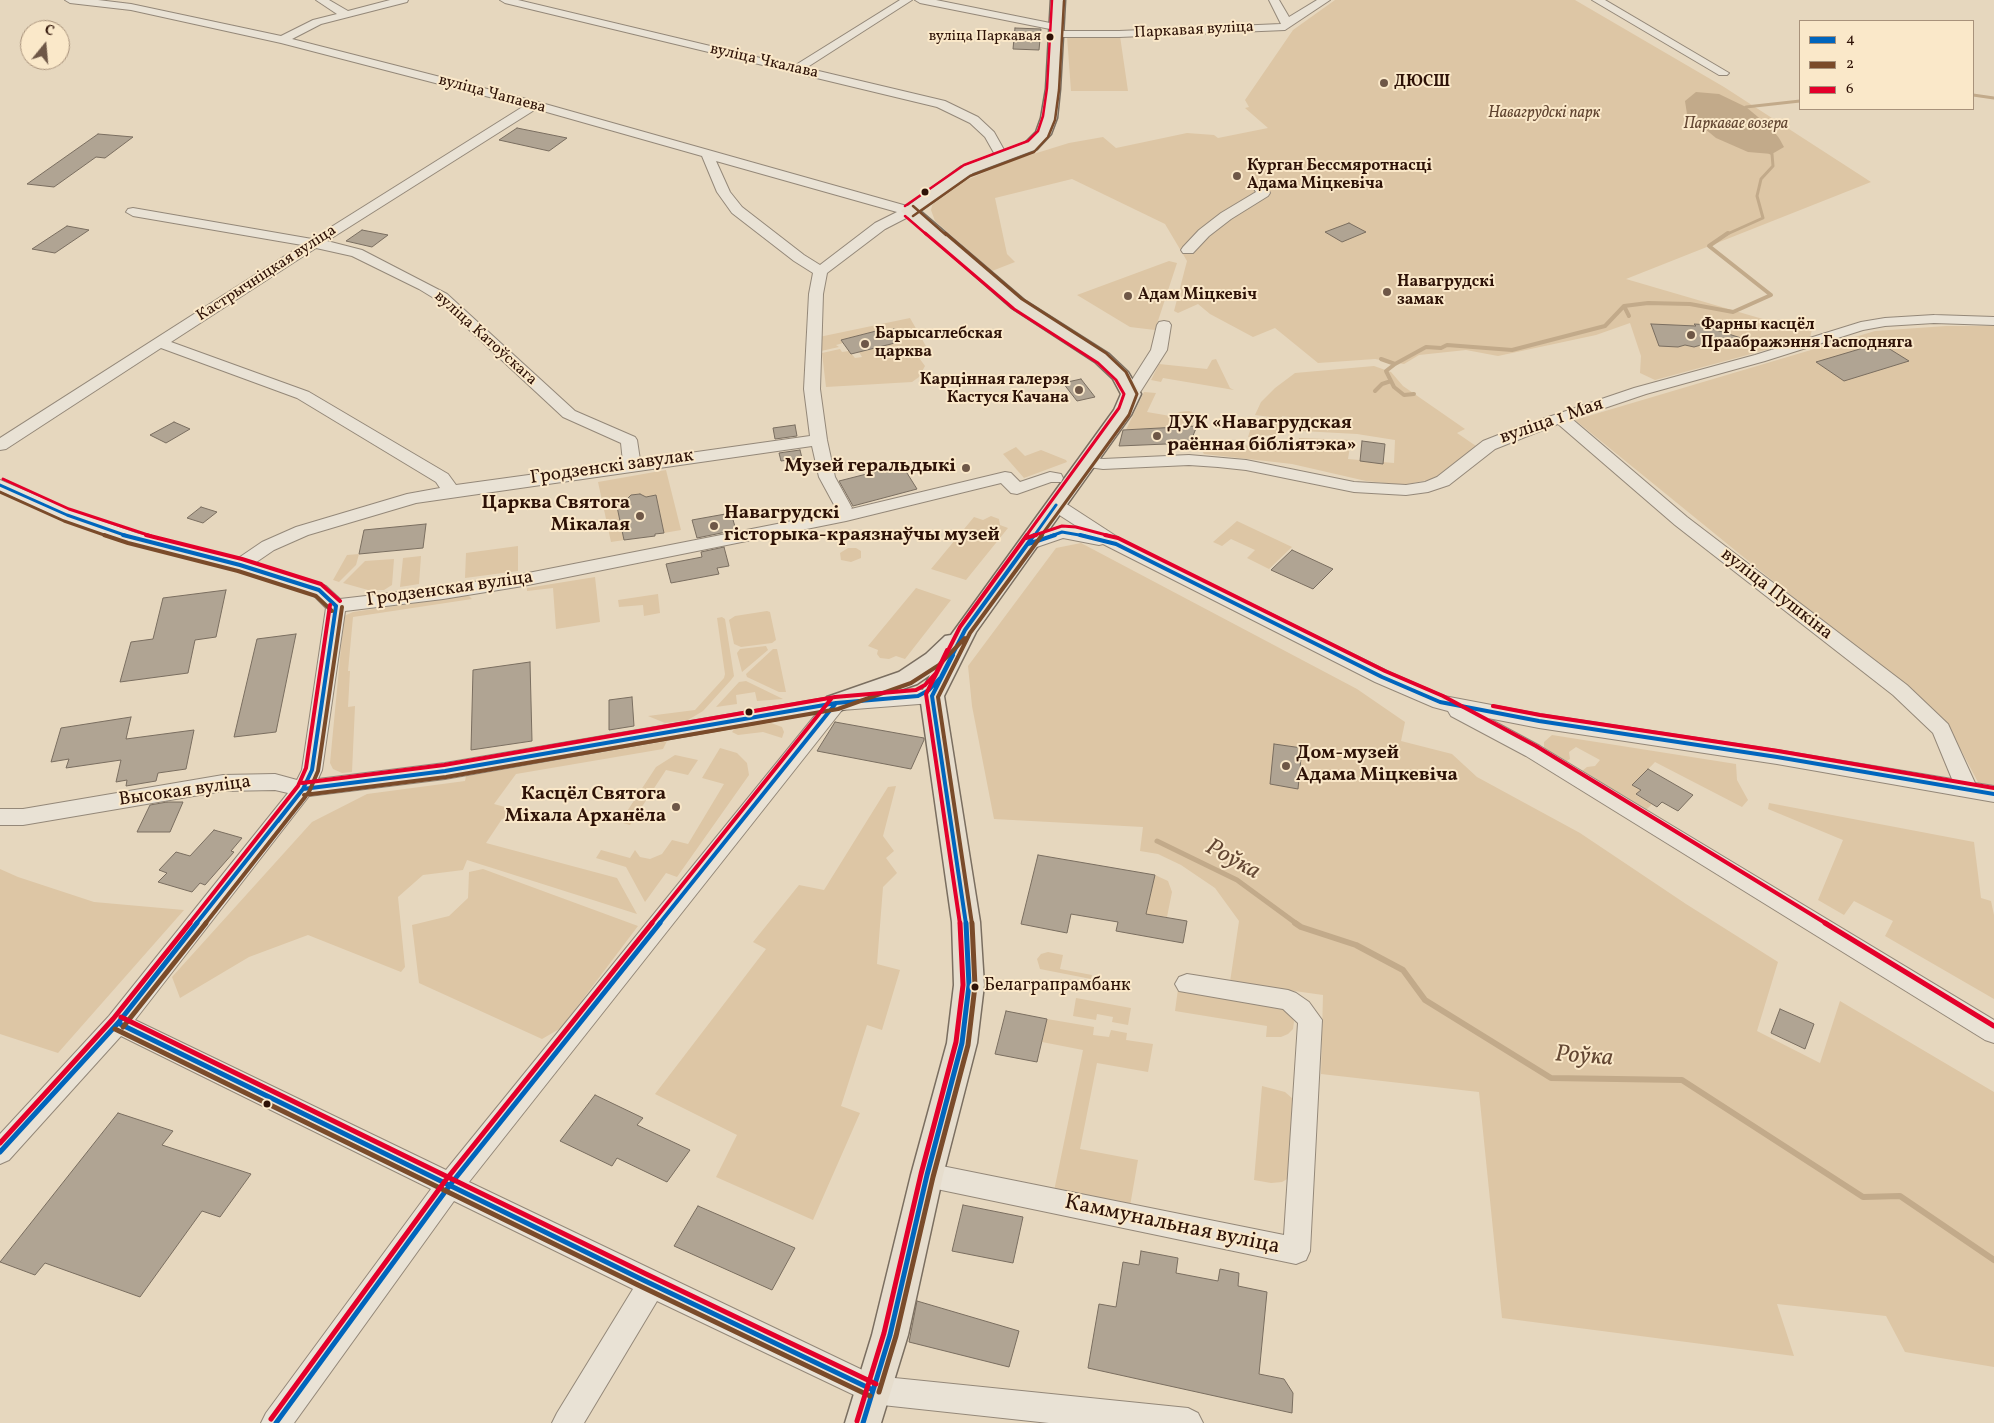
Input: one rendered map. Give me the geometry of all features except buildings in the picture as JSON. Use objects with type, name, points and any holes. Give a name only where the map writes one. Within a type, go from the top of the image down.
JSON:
[{"type":"main road","points":[[836,703],[908,678],[935,660],[965,630],[1124,411],[1131,394],[1121,376],[1102,358],[1018,304],[909,211],[967,170],[1031,146],[1043,134],[1050,118],[1058,0]]},
{"type":"main road","points":[[863,1423],[890,1335],[926,1175],[962,1043],[970,985],[966,922],[931,696],[965,630]]},
{"type":"street","name":"вуліца Чапаева","points":[[72,0],[131,7],[282,40],[534,105],[909,211]]},
{"type":"street","points":[[321,0],[346,14]]},
{"type":"street","points":[[282,40],[317,22],[403,0]]},
{"type":"street","name":"вуліца Чкалава","points":[[505,0],[920,98],[960,112],[974,120],[990,135],[1002,157]]},
{"type":"street","points":[[531,6],[548,0]]},
{"type":"street","points":[[795,70],[907,0]]},
{"type":"street","points":[[920,0],[1055,30]]},
{"type":"street","points":[[1274,0],[1287,23]]},
{"type":"street","name":"Паркавая вуліца","points":[[1055,30],[1119,34],[1285,27],[1287,23],[1325,0]]},
{"type":"street","points":[[1597,0],[1722,73]]},
{"type":"street","name":"Кастрычніцкая вуліца","points":[[0,445],[316,242],[534,105]]},
{"type":"street","points":[[707,154],[724,192],[737,210],[820,272]]},
{"type":"street","points":[[1188,250],[1204,233],[1226,216],[1263,193],[1261,189]]},
{"type":"street","points":[[843,508],[827,477],[819,440],[812,389],[816,294],[820,272],[880,226],[909,211]]},
{"type":"street","name":"вуліца Катоўскага","points":[[133,212],[316,242],[357,253],[442,297],[569,414],[629,440],[632,465]]},
{"type":"street","name":"вуліца 1 Мая","points":[[1087,462],[1103,464],[1189,460],[1246,465],[1363,488],[1406,490],[1428,487],[1443,481],[1498,440],[1680,378],[1760,358],[1861,326],[1934,318],[1994,321]]},
{"type":"street","points":[[1131,394],[1159,350],[1164,324]]},
{"type":"street","points":[[160,343],[302,394],[442,478],[451,491]]},
{"type":"street","name":"вуліца Пушкіна","points":[[1561,418],[1681,522],[1900,690],[1941,728],[1967,789]]},
{"type":"street","name":"Гродзенскі завулак","points":[[240,565],[268,546],[302,531],[413,498],[632,465],[819,440]]},
{"type":"street","name":"Гродзенская вуліца","points":[[336,606],[443,593],[524,580],[846,516],[1005,477],[1017,489],[1050,477],[1055,478]]},
{"type":"street","points":[[0,485],[67,515],[130,537],[240,565],[319,590],[336,606],[312,770],[303,789],[118,1023],[0,1152]]},
{"type":"street","points":[[1056,504],[1116,544],[1374,672],[1440,702],[1533,751],[1994,1033]]},
{"type":"street","points":[[1028,544],[1062,532],[1074,533],[1116,544]]},
{"type":"street","points":[[303,789],[445,771],[836,703],[931,696]]},
{"type":"street","points":[[1440,702],[1540,721],[1777,757],[1994,794]]},
{"type":"street","points":[[276,1423],[450,1185],[836,703]]},
{"type":"street","points":[[1533,751],[1527,741],[1526,732],[1540,721]]},
{"type":"street","name":"Высокая вуліца","points":[[0,817],[23,817],[223,783],[275,782],[303,789]]},
{"type":"street","name":"Каммунальная вуліца","points":[[926,1175],[1296,1251],[1310,1020],[1301,1009],[1288,1000],[1187,984]]},
{"type":"street","points":[[118,1023],[873,1390],[1138,1421],[1188,1423]]},
{"type":"street","points":[[567,1423],[652,1284]]},
{"type":"green space","name":"Навагрудскі парк","points":[[1335,0],[1575,0],[1724,87],[1871,182],[1626,279],[1773,322],[1800,320],[1813,325],[1810,338],[1655,380],[1640,373],[1641,356],[1630,323],[1596,335],[1498,356],[1466,350],[1419,355],[1404,364],[1375,359],[1318,363],[1275,328],[1253,337],[1210,314],[1198,304],[1178,313],[1174,311],[1187,261],[1165,224],[1072,179],[995,198],[1007,254],[1015,262],[992,271],[935,221],[931,210],[933,201],[945,189],[1014,160],[1069,143],[1103,137],[1116,148],[1187,133],[1214,135],[1218,138],[1268,128],[1245,108],[1249,107],[1245,100],[1293,30]]},
{"type":"green space","points":[[1067,36],[1120,36],[1128,91],[1071,91]]},
{"type":"green space","points":[[1169,261],[1177,263],[1155,330],[1130,327],[1077,295]]},
{"type":"green space","points":[[910,318],[927,348],[914,351],[925,366],[919,377],[912,382],[826,387],[822,353],[840,349],[842,352],[849,351],[855,358],[862,357],[859,352],[891,344],[889,342],[902,339],[904,335],[882,332],[880,330],[841,340],[843,343],[836,345],[839,347],[821,351],[819,337]]},
{"type":"green space","points":[[1946,326],[1994,326],[1994,787],[1980,786],[1951,731],[1907,690],[1575,420],[1875,331]]},
{"type":"green space","points":[[1216,359],[1230,388],[1234,390],[1163,378],[1161,382],[1151,380],[1159,364],[1207,369],[1212,360]]},
{"type":"green space","points":[[1374,366],[1391,372],[1403,386],[1465,429],[1457,433],[1476,446],[1438,478],[1403,485],[1366,481],[1292,464],[1204,454],[1201,449],[1206,447],[1275,444],[1297,447],[1299,438],[1351,440],[1348,459],[1394,463],[1395,440],[1357,434],[1301,431],[1303,419],[1282,416],[1277,435],[1248,437],[1253,421],[1269,423],[1270,417],[1255,415],[1261,402],[1275,388],[1295,373]]},
{"type":"green space","points":[[1144,392],[1156,393],[1147,412],[1176,417],[1179,412],[1189,411],[1196,414],[1192,426],[1126,430]]},
{"type":"green space","points":[[1016,447],[1025,456],[1041,450],[1067,462],[1024,478],[1003,454]]},
{"type":"green space","points":[[666,470],[681,530],[664,533],[656,495],[646,497],[639,494],[631,495],[626,500],[616,502],[624,540],[611,542],[598,482]]},
{"type":"green space","points":[[991,516],[999,519],[1000,525],[1008,528],[966,580],[931,569],[974,517],[983,520]]},
{"type":"green space","points":[[1237,521],[1292,547],[1269,569],[1247,558],[1255,550],[1231,539],[1222,546],[1213,542]]},
{"type":"green space","points":[[1081,543],[1357,689],[1405,722],[1401,741],[1452,754],[1477,777],[1580,833],[1686,904],[1778,962],[1757,1031],[1820,1063],[1840,1001],[1994,1092],[1994,1367],[1905,1352],[1886,1316],[1777,1304],[1794,1356],[1502,1318],[1479,1092],[1321,1074],[1323,995],[1230,982],[1239,921],[1215,888],[1181,865],[1158,854],[1140,851],[1143,827],[994,819],[972,706],[968,666],[1056,548]]},
{"type":"green space","points":[[518,546],[518,571],[465,578],[466,553]]},
{"type":"green space","points":[[848,548],[856,548],[861,551],[861,558],[851,562],[841,560],[840,553]]},
{"type":"green space","points":[[359,554],[356,565],[339,582],[333,580],[347,555]]},
{"type":"green space","points":[[421,556],[419,584],[400,587],[403,558]]},
{"type":"green space","points":[[394,559],[392,585],[384,590],[368,590],[343,583],[365,561]]},
{"type":"green space","points":[[595,577],[600,622],[556,629],[553,588],[527,591],[527,588]]},
{"type":"green space","points":[[916,588],[951,600],[905,659],[896,656],[889,659],[880,658],[877,654],[878,650],[868,646]]},
{"type":"green space","points":[[658,594],[660,613],[644,616],[643,605],[619,607],[618,600]]},
{"type":"green space","points":[[469,596],[472,599],[353,617],[348,671],[350,671],[348,707],[355,706],[352,772],[342,773],[333,769],[330,763],[344,616],[353,612]]},
{"type":"green space","points":[[770,612],[776,640],[772,643],[741,647],[734,644],[729,620],[735,616]]},
{"type":"green space","points":[[722,617],[725,619],[734,676],[703,711],[688,720],[665,723],[648,716],[695,710],[724,678],[717,618]]},
{"type":"green space","points":[[766,646],[768,650],[742,672],[737,653],[740,649]]},
{"type":"green space","points":[[773,649],[777,649],[786,692],[779,692],[747,677],[746,674]]},
{"type":"green space","points":[[746,681],[783,699],[757,701],[755,692],[736,695],[737,704],[716,707],[739,682]]},
{"type":"green space","points":[[771,723],[782,727],[784,732],[782,738],[763,732],[738,735],[732,732],[736,727]]},
{"type":"green space","points":[[1552,735],[1736,764],[1737,780],[1748,800],[1742,807],[1655,762],[1633,785],[1641,790],[1636,795],[1652,804],[1645,811],[1582,771],[1587,767],[1595,766],[1600,760],[1576,747],[1569,752],[1570,759],[1565,762],[1544,748],[1544,742]]},
{"type":"green space","points":[[667,741],[663,749],[516,774],[494,804],[512,809],[505,820],[502,819],[486,843],[617,878],[637,914],[467,860],[463,870],[423,875],[398,897],[405,967],[401,972],[308,935],[249,957],[180,998],[172,977],[312,822],[367,794],[465,781],[466,776]]},
{"type":"green space","points":[[720,748],[737,753],[747,763],[749,775],[677,877],[666,873],[645,902],[626,867],[596,858],[601,850],[630,858],[635,850],[640,857],[650,859],[662,854],[672,840],[688,844],[724,784],[702,778]]},
{"type":"green space","points":[[675,755],[698,760],[688,775],[666,770],[630,825],[620,822],[656,767]]},
{"type":"green space","points":[[896,786],[883,836],[894,851],[886,858],[897,873],[883,887],[877,964],[900,970],[882,1030],[867,1025],[841,1106],[860,1113],[813,1220],[716,1177],[737,1135],[655,1094],[766,949],[753,942],[799,885],[824,890],[888,787]]},
{"type":"green space","points":[[1769,803],[1974,842],[1981,898],[1991,901],[1994,915],[1994,999],[1885,936],[1893,921],[1854,901],[1844,915],[1818,900],[1843,840],[1768,809]]},
{"type":"green space","points":[[0,869],[18,877],[94,902],[184,910],[58,1053],[0,1034]]},
{"type":"green space","points":[[483,869],[638,926],[561,1028],[542,1039],[419,983],[412,925],[449,916],[468,898],[469,872]]},
{"type":"green space","points":[[1155,875],[1168,881],[1172,892],[1167,917],[1146,914]]},
{"type":"green space","points":[[1048,952],[1063,955],[1060,969],[1092,975],[1091,979],[1040,969],[1037,959],[1041,954]]},
{"type":"green space","points":[[1178,989],[1283,1009],[1292,1015],[1293,1029],[1281,1037],[1266,1037],[1267,1026],[1175,1011]]},
{"type":"green space","points":[[1076,998],[1131,1008],[1128,1025],[1112,1022],[1113,1017],[1097,1014],[1096,1020],[1073,1016]]},
{"type":"green space","points":[[1047,1019],[1094,1027],[1093,1035],[1109,1037],[1111,1030],[1127,1033],[1126,1040],[1153,1044],[1148,1072],[1097,1063],[1080,1149],[1138,1160],[1130,1206],[1054,1191],[1083,1050],[1042,1042]]},
{"type":"green space","points":[[1262,1086],[1285,1092],[1293,1099],[1289,1178],[1282,1182],[1271,1183],[1254,1180]]},
{"type":"water","name":"Паркавае возера","points":[[1696,92],[1719,94],[1746,107],[1770,127],[1784,147],[1772,154],[1748,152],[1716,138],[1687,114],[1685,101]]},
{"type":"waterway","points":[[1974,95],[1994,98]]},
{"type":"waterway","points":[[1742,111],[1746,107],[1799,101]]},
{"type":"waterway","points":[[1725,235],[1763,218],[1757,196],[1761,179],[1773,166],[1772,154],[1768,151]]},
{"type":"waterway","points":[[1624,306],[1648,303],[1690,304],[1733,312],[1771,295],[1709,246],[1725,235]]},
{"type":"waterway","points":[[1395,364],[1426,347],[1441,348],[1447,345],[1512,350],[1605,326],[1624,306]]},
{"type":"waterway","points":[[1624,306],[1629,316]]},
{"type":"waterway","points":[[1381,359],[1395,364]]},
{"type":"waterway","points":[[1391,381],[1386,371],[1395,364]]},
{"type":"waterway","points":[[1375,391],[1382,384],[1391,381]]},
{"type":"waterway","points":[[1391,381],[1394,387],[1404,395],[1414,394]]},
{"type":"waterway","name":"Роўка","points":[[1157,841],[1237,880],[1297,924]]},
{"type":"waterway","name":"Роўка","points":[[1295,923],[1301,927],[1356,945],[1403,970],[1425,1000],[1551,1078],[1682,1080],[1863,1197],[1900,1196],[1994,1260]]},
{"type":"transit line","name":"6","points":[[905,206],[964,165],[1028,141],[1038,131],[1043,116],[1047,88],[1052,0]]},
{"type":"transit line","name":"2","points":[[913,216],[970,176],[1034,152],[1048,137],[1055,120],[1059,90],[1064,1]]},
{"type":"transit line","name":"2","points":[[879,1392],[896,1336],[933,1177],[968,1045],[975,986],[972,921],[938,697],[970,633],[1129,415],[1137,394],[1126,372],[1106,353],[1022,299],[913,206]]},
{"type":"transit line","name":"6","points":[[857,1421],[884,1333],[921,1174],[956,1042],[963,985],[960,923],[926,694],[960,627],[1119,408],[1124,394],[1116,380],[1098,363],[1014,309],[905,216]]},
{"type":"transit line","name":"6","points":[[3,479],[69,509],[132,531],[242,559],[321,584],[340,601]]},
{"type":"transit line","name":"4","points":[[0,485],[67,515],[130,537],[240,565],[319,590],[336,606]]},
{"type":"transit line","name":"2","points":[[0,492],[64,521],[128,543],[238,571],[316,596],[332,611]]},
{"type":"transit line","name":"4","points":[[0,1152],[118,1023],[303,789],[445,771],[836,703],[918,696],[929,690],[941,677],[965,630],[1056,505]]},
{"type":"transit line","name":"6","points":[[1026,538],[1062,526],[1076,527],[1118,538],[1385,671],[1443,696],[1536,746],[1994,1026]]},
{"type":"transit line","name":"4","points":[[1028,544],[1062,532],[1074,533],[1116,544],[1382,677],[1440,702],[1539,721],[1777,757],[1994,794]]},
{"type":"transit line","name":"6","points":[[0,1143],[113,1019],[298,786],[306,768],[330,605]]},
{"type":"transit line","name":"4","points":[[278,821],[303,789],[312,770],[336,606]]},
{"type":"transit line","name":"2","points":[[123,1027],[309,792],[318,771],[342,607]]},
{"type":"transit line","name":"2","points":[[304,795],[446,777],[838,709],[911,683],[939,665],[965,638]]},
{"type":"transit line","name":"6","points":[[302,783],[444,765],[835,697],[916,690],[925,685],[936,673],[947,650]]},
{"type":"transit line","name":"4","points":[[863,1423],[890,1335],[927,1175],[962,1043],[969,985],[966,922],[932,696],[953,655]]},
{"type":"transit line","name":"6","points":[[271,1419],[445,1181],[831,699]]},
{"type":"transit line","name":"4","points":[[276,1423],[450,1185],[836,703]]},
{"type":"transit line","name":"6","points":[[1493,706],[1540,715],[1778,751],[1994,788]]},
{"type":"transit line","name":"6","points":[[121,1017],[644,1273],[876,1384]]},
{"type":"transit line","name":"4","points":[[118,1023],[641,1279],[873,1390]]},
{"type":"transit line","name":"2","points":[[115,1029],[638,1285],[870,1396]]},
{"type":"place","name":"вуліца Паркавая","points":[[1050,37]]},
{"type":"place","name":"ДЮСШ","points":[[1384,83]]},
{"type":"place","name":"Курган Бессмяротнасці Адама Міцкевіча","points":[[1237,176]]},
{"type":"place","name":"Навагрудскі замак","points":[[1387,292]]},
{"type":"place","name":"Адам Міцкевіч","points":[[1128,296]]},
{"type":"place","name":"Фарны касцёл Праабражэння Гасподняга","points":[[1691,335]]},
{"type":"place","name":"Барысаглебская царква","points":[[865,344]]},
{"type":"place","name":"Карцінная галерэя Кастуся Качана","points":[[1079,390]]},
{"type":"place","name":"ДУК «Навагрудская раённая бібліятэка»","points":[[1157,436]]},
{"type":"place","name":"Музей геральдыкі","points":[[966,468]]},
{"type":"place","name":"Царква Святога Мікалая","points":[[640,516]]},
{"type":"place","name":"Навагрудскі гісторыка-краязнаўчы музей","points":[[714,526]]},
{"type":"place","name":"Дом-музей Адама Міцкевіча","points":[[1286,766]]},
{"type":"place","name":"Касцёл Святога Міхала Арханёла","points":[[676,807]]},
{"type":"place","name":"Белаграпрамбанк","points":[[975,987]]}]
